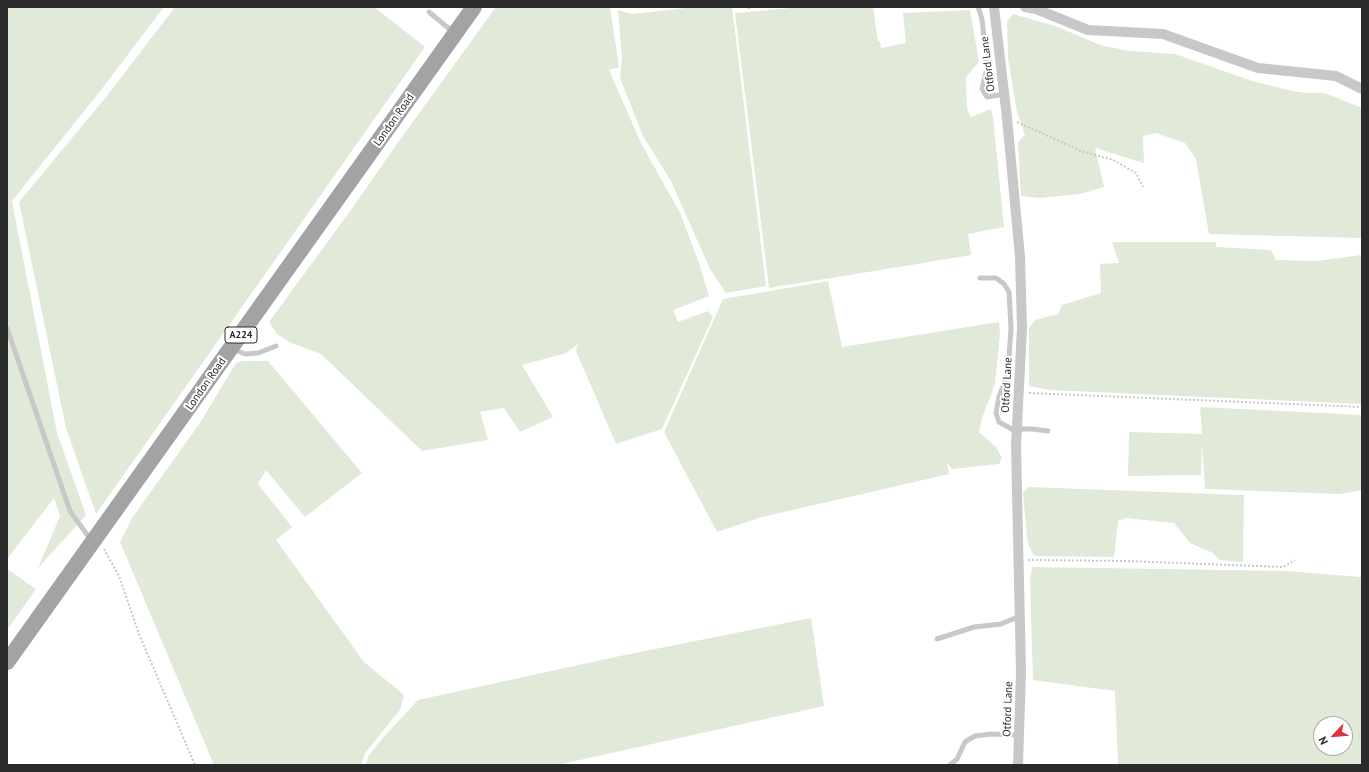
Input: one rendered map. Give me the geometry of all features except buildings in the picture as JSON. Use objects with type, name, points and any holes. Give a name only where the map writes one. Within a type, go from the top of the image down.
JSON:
[{"type":"main road","name":"London Road","points":[[7,662],[474,7]]},
{"type":"street","name":"Otford Lane","points":[[994,7],[1007,118],[1020,257],[1022,328],[1017,432],[1021,672],[1018,765]]},
{"type":"street","points":[[1025,7],[1036,9],[1088,30],[1163,34],[1258,68],[1336,76],[1362,89]]},
{"type":"lane","points":[[978,7],[982,19],[987,68],[982,89],[987,97],[1004,94]]},
{"type":"lane","points":[[429,12],[455,33]]},
{"type":"lane","points":[[980,278],[996,278],[1004,284],[1009,292],[1011,328],[1008,372],[999,397],[996,413],[999,422],[1017,432],[1022,429],[1032,428],[1048,431]]},
{"type":"lane","points":[[7,328],[70,511],[93,542]]},
{"type":"lane","points":[[231,348],[245,354],[251,354],[276,346]]},
{"type":"lane","points":[[937,639],[974,627],[1001,624],[1020,616]]},
{"type":"lane","points":[[950,765],[957,759],[965,742],[975,736],[991,734],[1019,735]]},
{"type":"path","points":[[1007,118],[1081,151],[1113,160],[1136,173],[1143,187]]},
{"type":"path","points":[[1018,392],[1362,407]]},
{"type":"path","points":[[93,542],[105,550],[119,576],[139,634],[195,765]]},
{"type":"path","points":[[1019,560],[1126,561],[1283,567],[1295,560]]},
{"type":"green space","points":[[7,7],[164,7],[101,90],[12,201],[57,433],[86,515],[38,568],[60,516],[54,498],[7,559]]},
{"type":"green space","points":[[175,7],[374,7],[425,47],[96,514],[66,428],[19,202],[110,92]]},
{"type":"green space","points":[[496,7],[610,7],[619,67],[609,70],[641,143],[680,213],[699,263],[709,296],[673,310],[678,322],[708,311],[713,317],[662,429],[616,444],[576,351],[578,344],[566,353],[522,365],[553,417],[520,432],[504,408],[480,412],[488,440],[422,451],[321,354],[289,342],[277,334],[269,322]]},
{"type":"green space","points":[[695,7],[732,7],[766,286],[726,293],[710,269],[671,181],[643,136],[620,78],[622,58],[618,10],[632,14]]},
{"type":"green space","points":[[803,7],[873,7],[878,41],[880,41],[881,48],[906,43],[903,13],[970,10],[979,62],[966,77],[967,109],[971,117],[991,109],[1004,227],[968,234],[971,255],[769,288],[735,13]]},
{"type":"green space","points":[[1013,14],[1058,27],[1100,45],[1130,51],[1175,54],[1252,81],[1292,91],[1325,93],[1362,108],[1362,238],[1209,234],[1196,159],[1185,143],[1156,133],[1143,136],[1144,163],[1095,148],[1104,187],[1080,194],[1040,198],[1021,196],[1018,142],[1025,135],[1017,112],[1008,58],[1007,22]]},
{"type":"green space","points":[[1112,242],[1216,242],[1216,247],[1271,250],[1276,260],[1315,261],[1362,255],[1362,404],[1050,390],[1029,386],[1029,328],[1035,320],[1058,314],[1062,305],[1101,293],[1100,264],[1119,263]]},
{"type":"green space","points":[[828,281],[842,347],[999,322],[1000,333],[995,384],[982,418],[979,432],[996,447],[1002,458],[999,464],[952,469],[947,463],[949,474],[762,517],[717,532],[664,432],[723,299]]},
{"type":"green space","points":[[242,361],[268,361],[362,473],[305,517],[266,470],[258,484],[292,527],[276,540],[364,662],[404,695],[400,710],[365,753],[361,765],[214,765],[120,542],[132,518],[200,423],[236,363]]},
{"type":"green space","points":[[1200,407],[1362,415],[1362,490],[1339,494],[1205,489],[1202,442],[1201,475],[1128,476],[1129,432],[1202,434]]},
{"type":"green space","points":[[1028,487],[1244,495],[1243,562],[1219,560],[1213,553],[1190,543],[1174,523],[1126,518],[1118,521],[1114,557],[1034,556],[1027,538],[1023,493]]},
{"type":"green space","points":[[1032,567],[1287,571],[1362,576],[1362,765],[1118,765],[1115,691],[1033,680],[1030,581]]},
{"type":"green space","points":[[7,569],[36,589],[7,630]]},
{"type":"green space","points":[[811,618],[824,706],[557,765],[366,765],[368,757],[380,741],[418,700],[620,656]]}]
